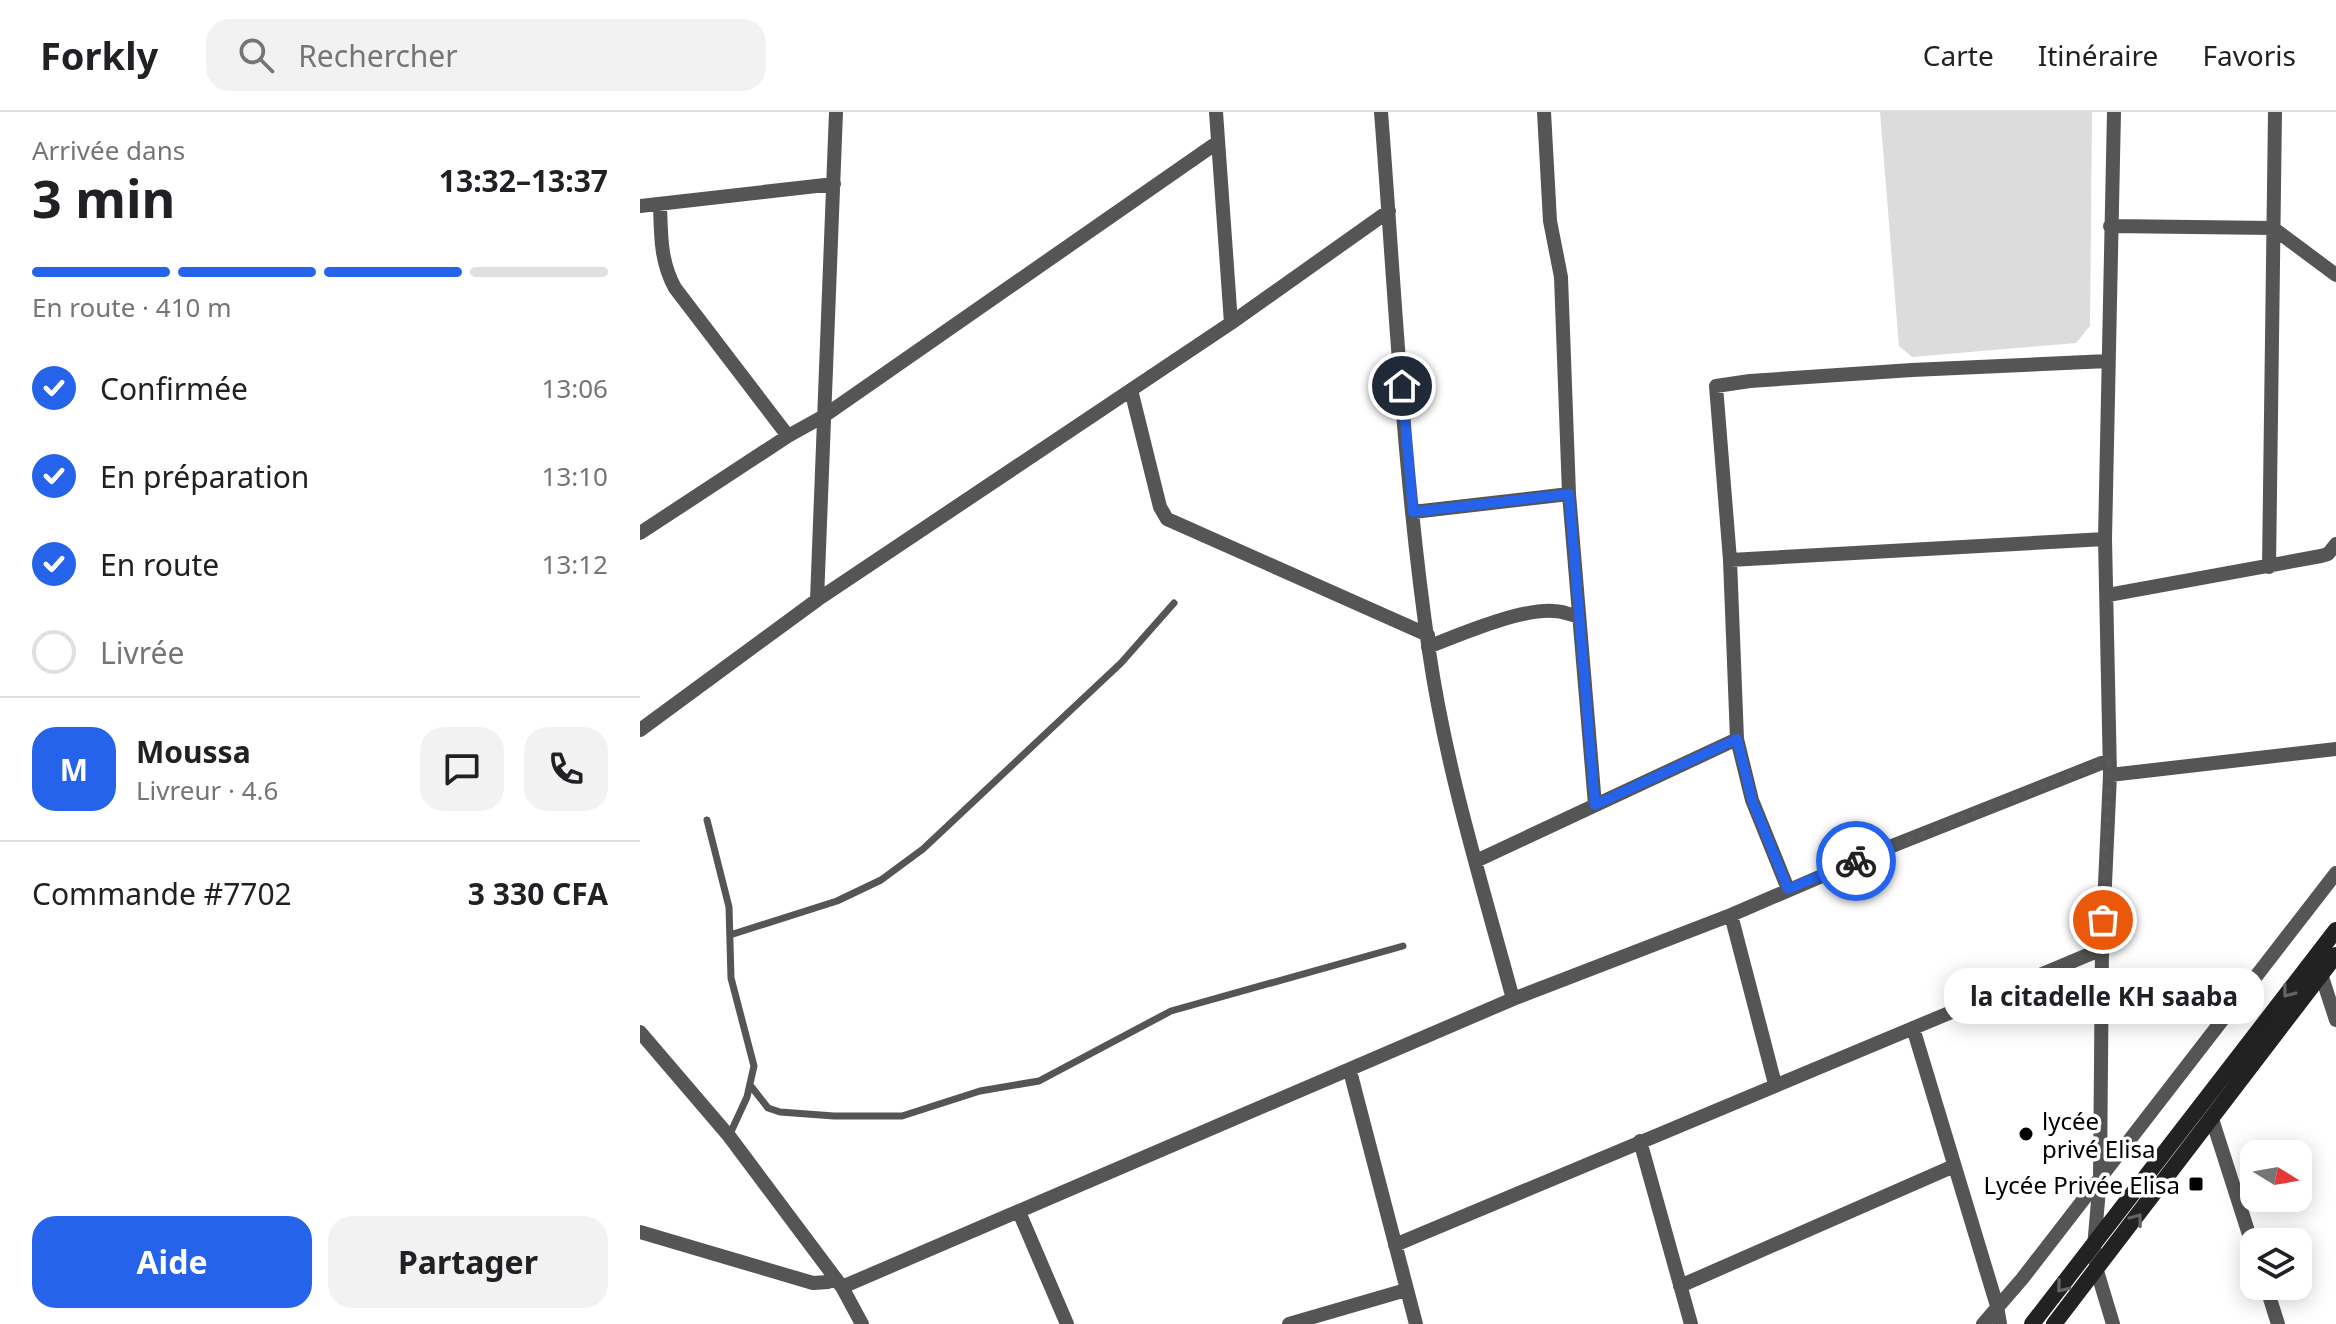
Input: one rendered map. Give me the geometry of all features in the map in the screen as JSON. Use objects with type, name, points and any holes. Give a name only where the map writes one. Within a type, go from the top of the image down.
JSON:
[{"type":"street","points":[[817,600],[836,112]]},
{"type":"street","points":[[1216,112],[1231,323]]},
{"type":"street","points":[[1381,112],[1413,512],[1428,641],[1445,745],[1513,999]]},
{"type":"street","points":[[1544,112],[1550,221],[1561,277],[1569,494],[1595,805]]},
{"type":"street","points":[[2113,1324],[2097,1271],[2094,1247],[2100,1178],[2102,949],[2109,767],[2105,539],[2114,112]]},
{"type":"street","points":[[2269,567],[2275,112]]},
{"type":"street","points":[[640,533],[788,436],[824,416],[1218,142]]},
{"type":"street","points":[[640,206],[834,184]]},
{"type":"street","points":[[660,204],[662,258],[667,274],[788,436]]},
{"type":"street","points":[[640,730],[817,600],[1231,323],[1389,211]]},
{"type":"street","points":[[2110,226],[2273,228],[2336,275]]},
{"type":"street","points":[[1788,889],[1752,800],[1737,739],[1730,560],[1717,385],[1912,370],[2108,361]]},
{"type":"street","points":[[1131,390],[1160,507],[1167,519],[1428,641],[1532,613],[1553,610],[1578,616]]},
{"type":"street","points":[[1413,512],[1569,494]]},
{"type":"street","points":[[1730,560],[2105,539]]},
{"type":"street","points":[[2108,595],[2326,555],[2336,544]]},
{"type":"street","points":[[1476,861],[1737,739]]},
{"type":"street","points":[[640,1232],[813,1283],[839,1283],[1019,1212],[1513,999],[1731,915],[1788,889],[2109,767],[2336,749]]},
{"type":"street","points":[[1983,1324],[2022,1279],[2336,873]]},
{"type":"street","points":[[1731,915],[1775,1084]]},
{"type":"street","points":[[2032,1324],[2336,930]]},
{"type":"street","points":[[1395,1245],[2102,949]]},
{"type":"street","points":[[2054,1324],[2336,955]]},
{"type":"street","points":[[2321,974],[2336,1020]]},
{"type":"street","points":[[1913,1028],[2000,1324]]},
{"type":"street","points":[[640,1032],[729,1136],[839,1283],[862,1324]]},
{"type":"street","points":[[1350,1071],[1416,1324]]},
{"type":"street","points":[[2212,1119],[2247,1228]]},
{"type":"street","points":[[1640,1141],[1691,1324]]},
{"type":"street","points":[[1680,1286],[1954,1166]]},
{"type":"street","points":[[1019,1212],[1067,1324]]},
{"type":"street","points":[[1289,1324],[1406,1290]]},
{"type":"street","points":[[2270,1300],[2278,1324]]},
{"type":"lane","points":[[730,935],[837,901],[881,880],[912,857],[1100,683],[1174,603]]},
{"type":"lane","points":[[707,820],[729,907],[731,978],[754,1066],[747,1097],[729,1136]]},
{"type":"lane","points":[[750,1085],[768,1108],[780,1112],[902,1116],[980,1091],[1039,1081],[1171,1011],[1403,946]]},
{"type":"shaded area","points":[[1880,112],[2092,112],[2090,326],[2076,343],[1912,357],[1899,346]]},
{"type":"way so far","points":[[1856,861],[2109,760],[2103,920]]},
{"type":"place","name":"la citadelle KH saaba","points":[[2103,920]]},
{"type":"place","name":"lycée privé Elisa","points":[[2026,1134]]},
{"type":"place","name":"Lycée Privée Elisa","points":[[2196,1184]]},
{"type":"route","points":[[1402,386],[1413,512],[1569,494],[1595,805],[1737,739],[1752,800],[1788,889],[1856,861]]}]
